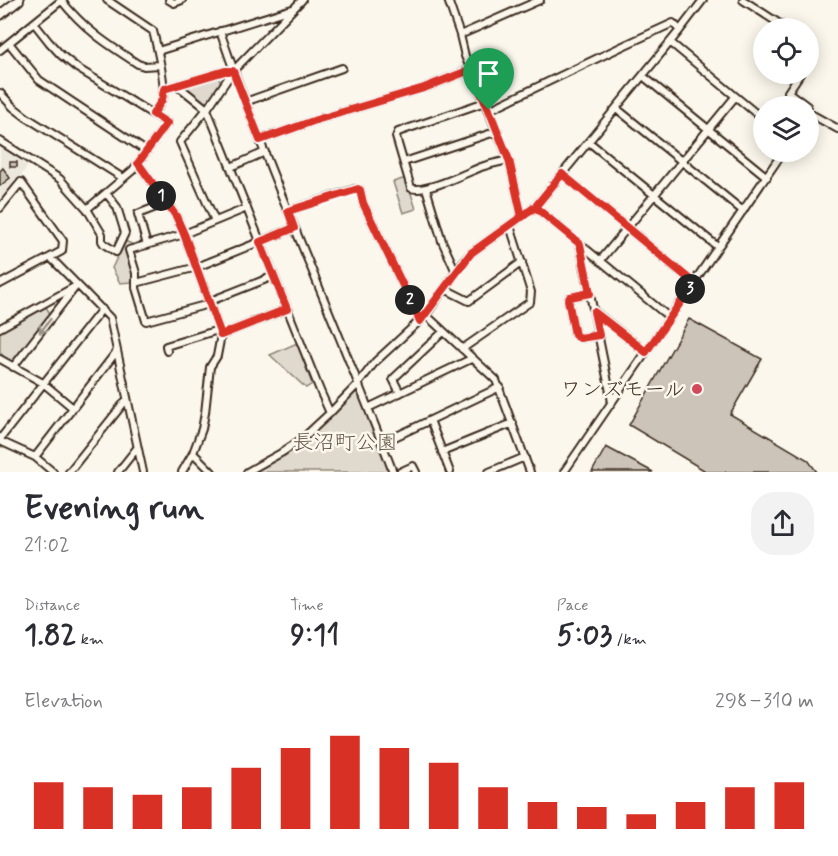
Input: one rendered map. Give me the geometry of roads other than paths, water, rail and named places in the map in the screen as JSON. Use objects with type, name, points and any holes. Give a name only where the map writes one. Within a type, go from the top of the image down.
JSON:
[{"type":"street","points":[[0,15],[19,0]]},
{"type":"street","points":[[0,50],[61,0],[85,28],[138,64],[160,65]]},
{"type":"street","points":[[170,0],[174,3],[182,0]]},
{"type":"street","points":[[215,221],[180,142],[233,71],[302,0]]},
{"type":"street","points":[[448,0],[470,70],[509,160],[522,217]]},
{"type":"street","points":[[460,35],[540,0]]},
{"type":"street","points":[[247,472],[302,439],[358,384],[375,362],[426,315],[471,253],[535,207],[703,0]]},
{"type":"street","points":[[743,0],[771,18]]},
{"type":"street","points":[[109,1],[153,32],[164,89],[162,100],[153,114]]},
{"type":"street","points":[[158,51],[293,9]]},
{"type":"street","points":[[34,23],[61,55],[77,68],[167,123],[133,170],[87,209]]},
{"type":"street","points":[[489,110],[673,23],[680,30]]},
{"type":"street","points":[[220,31],[233,71],[294,228],[393,472]]},
{"type":"street","points":[[670,42],[753,111]]},
{"type":"street","points":[[9,43],[39,80],[147,151]]},
{"type":"street","points":[[245,102],[342,68]]},
{"type":"street","points":[[260,140],[316,120],[424,88],[470,70]]},
{"type":"street","points":[[164,89],[225,71],[233,71]]},
{"type":"street","points":[[643,76],[767,177]]},
{"type":"street","points":[[792,96],[788,92],[793,84]]},
{"type":"street","points":[[177,85],[207,108],[330,413]]},
{"type":"street","points":[[0,93],[26,117],[123,178]]},
{"type":"street","points":[[600,261],[735,97]]},
{"type":"street","points":[[485,102],[398,132],[396,137],[411,188],[416,190],[426,188],[482,167],[509,160]]},
{"type":"street","points":[[616,108],[743,211]]},
{"type":"street","points":[[819,118],[838,129]]},
{"type":"street","points":[[404,162],[498,131]]},
{"type":"street","points":[[0,141],[60,179],[87,209],[102,234],[104,244],[116,252],[125,233],[117,207],[106,194]]},
{"type":"street","points":[[589,142],[718,247]]},
{"type":"street","points":[[231,167],[265,152]]},
{"type":"street","points":[[564,472],[777,162]]},
{"type":"street","points":[[138,163],[176,216],[197,267],[219,333],[217,356],[210,367],[202,429],[193,453],[182,472]]},
{"type":"street","points":[[562,174],[694,283]]},
{"type":"street","points":[[0,208],[21,182],[63,241],[62,251],[0,284]]},
{"type":"street","points":[[426,188],[442,241],[456,272]]},
{"type":"street","points":[[288,211],[355,189],[360,190],[363,203],[420,321]]},
{"type":"street","points":[[147,245],[138,214],[166,203]]},
{"type":"street","points":[[247,207],[184,234],[129,250],[136,273],[136,288],[146,321],[209,304],[213,300],[274,276]]},
{"type":"street","points":[[535,207],[670,318]]},
{"type":"street","points":[[462,349],[530,302],[531,292],[510,226]]},
{"type":"street","points":[[136,283],[197,267],[294,228]]},
{"type":"street","points":[[580,244],[612,402]]},
{"type":"street","points":[[51,258],[110,318],[143,472]]},
{"type":"street","points":[[445,289],[469,301],[522,262]]},
{"type":"street","points":[[0,327],[77,285]]},
{"type":"street","points":[[13,367],[77,285]]},
{"type":"street","points":[[590,293],[570,297],[568,300],[575,335],[580,338],[599,335]]},
{"type":"street","points":[[53,472],[35,457],[0,440],[102,309]]},
{"type":"street","points":[[167,351],[166,346],[219,333],[287,309]]},
{"type":"street","points":[[594,312],[646,352]]},
{"type":"street","points":[[426,315],[493,376],[500,387],[530,472]]},
{"type":"street","points":[[400,393],[393,379],[443,332]]},
{"type":"street","points":[[35,457],[117,351]]},
{"type":"street","points":[[368,408],[473,358]]},
{"type":"street","points":[[0,359],[43,383],[73,408]]},
{"type":"street","points":[[382,443],[500,387]]},
{"type":"street","points":[[69,472],[127,399]]},
{"type":"street","points":[[430,420],[450,472]]},
{"type":"street","points":[[442,452],[513,423]]},
{"type":"street","points":[[118,472],[137,448]]},
{"type":"street","points":[[193,453],[212,472]]},
{"type":"street","points":[[489,472],[525,457]]},
{"type":"street","points":[[400,472],[414,466],[416,472]]},
{"type":"place","name":"ワンズモール","points":[[697,389]]},
{"type":"park label","name":"長沼町公園","points":[[345,442]]}]
